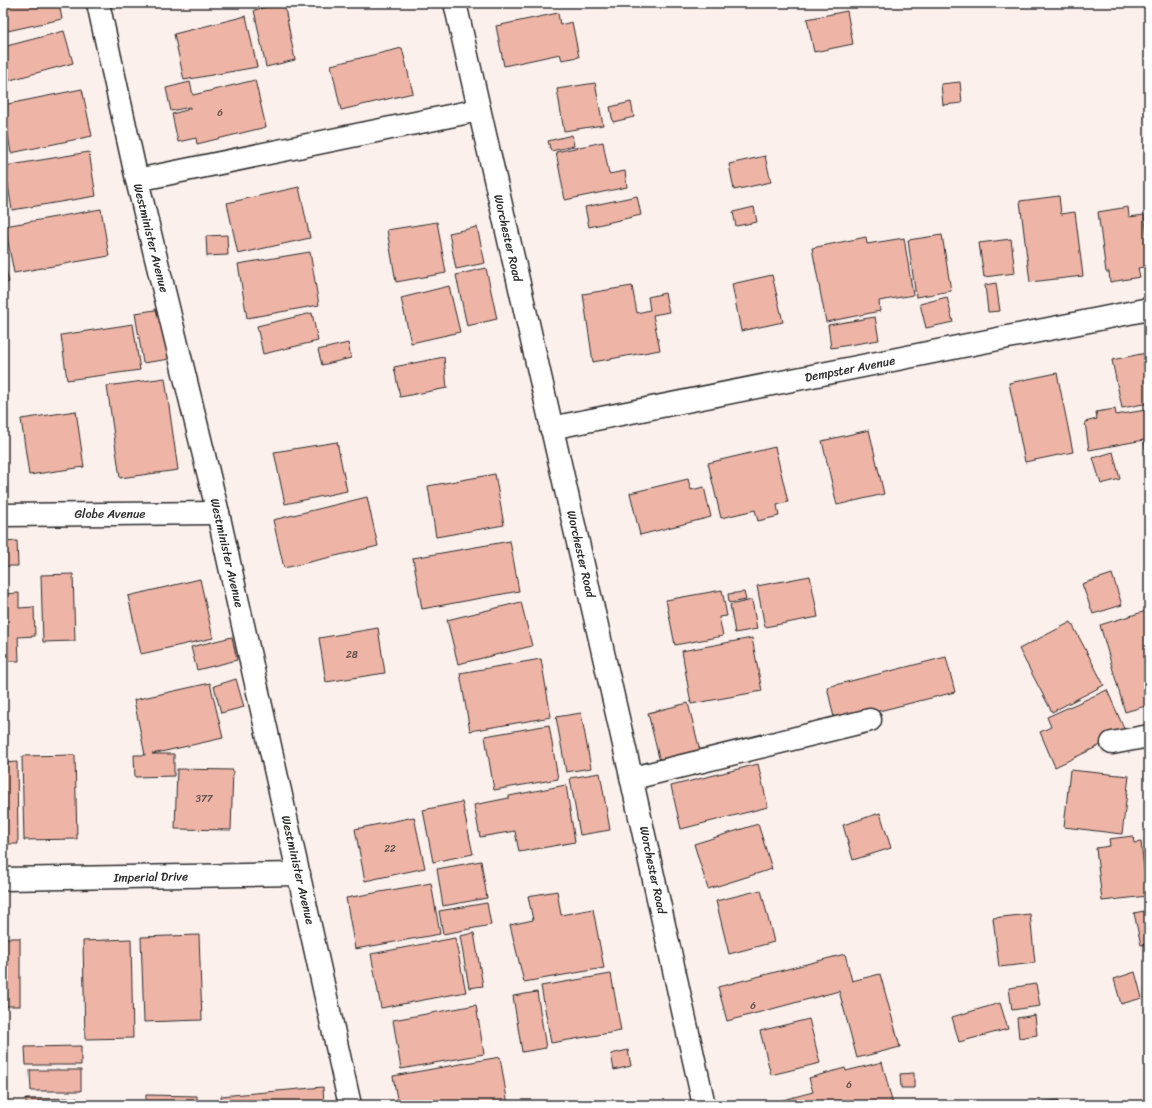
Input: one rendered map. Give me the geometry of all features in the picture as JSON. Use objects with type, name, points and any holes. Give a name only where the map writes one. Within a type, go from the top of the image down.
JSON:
[{"type":"street","name":"Westminister Avenue","points":[[98,3],[137,180],[218,513],[350,1105]]},
{"type":"street","name":"Worchester Road","points":[[455,3],[551,428],[633,778],[704,1105]]},
{"type":"street","points":[[137,180],[479,110]]},
{"type":"street","name":"Dempster Avenue","points":[[551,428],[1149,309]]},
{"type":"street","name":"Globe Avenue","points":[[3,515],[218,513]]},
{"type":"street","points":[[633,778],[870,720]]},
{"type":"street","points":[[1112,743],[1149,736]]},
{"type":"street","name":"Imperial Drive","points":[[3,879],[299,874]]},
{"type":"building","points":[[3,3],[59,3],[62,19],[3,32]]},
{"type":"building","points":[[284,3],[295,60],[266,67],[254,10]]},
{"type":"building","points":[[519,3],[541,3],[520,7]]},
{"type":"building","points":[[847,11],[853,44],[814,52],[807,19]]},
{"type":"building","points":[[558,13],[560,25],[572,22],[579,57],[562,60],[560,54],[504,66],[496,26]]},
{"type":"building","points":[[246,16],[257,67],[184,80],[174,34]]},
{"type":"building","points":[[64,31],[73,63],[3,82],[3,47]]},
{"type":"building","points":[[402,48],[413,93],[341,110],[331,65]]},
{"type":"building","points":[[255,80],[266,127],[197,144],[196,138],[178,142],[172,114],[190,109],[190,107],[171,111],[166,88],[190,82],[193,95]]},
{"type":"building","points":[[960,82],[962,103],[943,105],[941,84]]},
{"type":"building","points":[[595,83],[603,125],[564,131],[557,89]]},
{"type":"building","points":[[82,89],[92,136],[11,153],[3,105]]},
{"type":"building","points":[[631,102],[634,117],[613,122],[610,107]]},
{"type":"building","points":[[572,135],[574,146],[551,151],[548,141]]},
{"type":"building","points":[[603,142],[609,174],[625,171],[627,187],[565,200],[556,152]]},
{"type":"building","points":[[89,152],[96,196],[12,210],[5,166]]},
{"type":"building","points":[[765,156],[771,182],[734,190],[729,164]]},
{"type":"building","points":[[299,187],[310,238],[238,254],[227,203]]},
{"type":"building","points":[[637,196],[641,215],[589,227],[585,207]]},
{"type":"building","points":[[1059,196],[1061,214],[1075,212],[1083,276],[1030,282],[1020,201]]},
{"type":"building","points":[[754,207],[757,222],[736,226],[733,212]]},
{"type":"building","points":[[1128,207],[1129,217],[1144,215],[1149,245],[1149,266],[1138,268],[1140,277],[1110,282],[1109,272],[1106,272],[1098,212]]},
{"type":"building","points":[[101,209],[109,256],[14,273],[5,226]]},
{"type":"building","points":[[437,222],[446,273],[396,282],[387,230]]},
{"type":"building","points":[[477,227],[485,263],[456,269],[449,233]]},
{"type":"building","points":[[227,235],[228,255],[207,256],[206,236]]},
{"type":"building","points":[[942,235],[951,291],[916,297],[908,240]]},
{"type":"building","points":[[866,237],[867,244],[904,238],[913,295],[879,301],[880,311],[826,322],[812,248]]},
{"type":"building","points":[[1011,239],[1015,273],[984,277],[979,243]]},
{"type":"building","points":[[310,252],[319,305],[247,318],[238,264]]},
{"type":"building","points":[[3,260],[9,282],[3,284]]},
{"type":"building","points":[[486,268],[497,319],[467,326],[456,275]]},
{"type":"building","points":[[772,275],[783,322],[741,331],[732,284]]},
{"type":"building","points":[[996,283],[1000,311],[988,312],[985,285]]},
{"type":"building","points":[[449,286],[460,332],[411,343],[401,298]]},
{"type":"building","points":[[632,286],[637,313],[650,310],[648,297],[665,293],[669,312],[653,315],[660,350],[593,362],[583,294]]},
{"type":"building","points":[[947,297],[953,322],[926,328],[920,304]]},
{"type":"building","points":[[162,309],[170,359],[143,363],[135,313]]},
{"type":"building","points":[[312,313],[318,341],[263,354],[257,326]]},
{"type":"building","points":[[875,317],[879,340],[831,348],[828,325]]},
{"type":"building","points":[[133,324],[140,370],[67,380],[61,335]]},
{"type":"building","points":[[348,343],[351,358],[322,365],[318,350]]},
{"type":"building","points":[[1146,353],[1149,368],[1149,403],[1122,408],[1112,360]]},
{"type":"building","points":[[444,357],[447,388],[400,397],[394,367]]},
{"type":"building","points":[[1057,373],[1073,452],[1025,462],[1009,383]]},
{"type":"building","points":[[165,378],[178,470],[120,478],[107,386]]},
{"type":"building","points":[[1115,409],[1116,415],[1146,410],[1149,430],[1149,470],[1144,440],[1089,450],[1085,422],[1097,419],[1096,412]]},
{"type":"building","points":[[76,411],[84,467],[29,475],[21,419]]},
{"type":"building","points":[[869,430],[884,494],[837,505],[822,441]]},
{"type":"building","points":[[337,442],[347,491],[285,504],[274,452]]},
{"type":"building","points":[[775,447],[788,502],[777,505],[779,516],[758,521],[755,510],[721,518],[708,463]]},
{"type":"building","points":[[1113,452],[1120,479],[1101,484],[1093,458]]},
{"type":"building","points":[[495,474],[504,525],[436,537],[428,486]]},
{"type":"building","points":[[688,479],[691,490],[704,487],[711,517],[640,535],[630,493]]},
{"type":"building","points":[[367,497],[378,546],[284,568],[273,520]]},
{"type":"building","points":[[17,541],[18,566],[3,566],[3,542]]},
{"type":"building","points":[[510,541],[519,591],[422,609],[413,558]]},
{"type":"building","points":[[73,574],[75,641],[43,642],[41,575]]},
{"type":"building","points":[[1112,574],[1122,605],[1093,614],[1082,584]]},
{"type":"building","points":[[810,576],[818,617],[765,627],[757,586]]},
{"type":"building","points":[[200,579],[213,638],[141,654],[128,596]]},
{"type":"building","points":[[722,590],[727,616],[719,617],[723,636],[675,645],[666,600]]},
{"type":"building","points":[[744,592],[746,600],[729,603],[728,594]]},
{"type":"building","points":[[19,593],[19,608],[34,607],[35,636],[18,637],[19,661],[3,661],[3,594]]},
{"type":"building","points":[[752,600],[757,629],[735,633],[730,605]]},
{"type":"building","points":[[521,602],[532,646],[458,664],[447,620]]},
{"type":"building","points":[[1146,611],[1149,622],[1149,705],[1125,712],[1100,625]]},
{"type":"building","points":[[1071,622],[1104,685],[1052,712],[1019,649]]},
{"type":"building","points":[[378,628],[385,673],[326,682],[319,638]]},
{"type":"building","points":[[232,637],[237,660],[197,670],[191,647]]},
{"type":"building","points":[[752,638],[762,691],[691,704],[682,651]]},
{"type":"building","points":[[946,657],[955,692],[835,722],[827,687]]},
{"type":"building","points":[[541,659],[551,717],[470,731],[460,673]]},
{"type":"building","points":[[236,679],[244,707],[221,713],[214,686]]},
{"type":"building","points":[[210,683],[223,738],[152,754],[174,754],[174,776],[135,777],[134,755],[145,755],[134,700]]},
{"type":"building","points":[[1107,690],[1126,733],[1055,767],[1040,732],[1051,727],[1047,717]]},
{"type":"building","points":[[688,703],[700,751],[660,762],[648,713]]},
{"type":"building","points":[[581,713],[591,768],[566,772],[556,717]]},
{"type":"building","points":[[549,725],[558,779],[494,790],[485,736]]},
{"type":"building","points":[[75,755],[77,839],[24,840],[22,756]]},
{"type":"building","points":[[17,762],[18,844],[3,844],[3,763]]},
{"type":"building","points":[[758,764],[768,807],[681,829],[671,786]]},
{"type":"building","points":[[177,769],[233,770],[231,830],[175,829]]},
{"type":"building","points":[[1070,770],[1129,776],[1122,834],[1064,827]]},
{"type":"building","points":[[600,773],[610,830],[580,835],[570,778]]},
{"type":"building","points":[[566,785],[575,842],[519,852],[515,831],[480,837],[474,805],[509,798],[509,796]]},
{"type":"building","points":[[462,802],[473,854],[433,862],[423,810]]},
{"type":"building","points":[[880,813],[891,848],[853,860],[843,825]]},
{"type":"building","points":[[414,817],[425,868],[365,881],[355,829]]},
{"type":"building","points":[[758,824],[772,869],[708,889],[694,844]]},
{"type":"building","points":[[1133,836],[1134,843],[1141,842],[1147,896],[1102,901],[1096,848],[1110,846],[1109,839]]},
{"type":"building","points":[[481,861],[487,898],[443,906],[437,869]]},
{"type":"building","points":[[431,883],[440,934],[355,949],[346,898]]},
{"type":"building","points":[[761,890],[774,942],[729,954],[716,901]]},
{"type":"building","points":[[557,891],[561,915],[593,909],[604,968],[524,982],[510,925],[533,920],[528,896]]},
{"type":"building","points":[[487,903],[491,925],[443,934],[439,911]]},
{"type":"building","points":[[1149,910],[1149,944],[1141,945],[1134,913]]},
{"type":"building","points":[[1030,914],[1035,963],[999,967],[993,918]]},
{"type":"building","points":[[474,933],[483,986],[469,988],[460,936]]},
{"type":"building","points":[[199,935],[202,1020],[144,1022],[141,937]]},
{"type":"building","points":[[3,938],[20,938],[20,1006],[3,1006]]},
{"type":"building","points":[[455,938],[466,992],[381,1008],[371,954]]},
{"type":"building","points":[[131,939],[133,1038],[85,1039],[83,941]]},
{"type":"building","points":[[845,954],[852,981],[880,974],[900,1047],[857,1058],[839,991],[727,1021],[718,987]]},
{"type":"building","points":[[1135,972],[1142,998],[1121,1004],[1114,979]]},
{"type":"building","points":[[611,974],[621,1031],[551,1043],[541,986]]},
{"type":"building","points":[[1036,984],[1040,1006],[1012,1010],[1009,988]]},
{"type":"building","points":[[537,992],[546,1048],[522,1052],[513,996]]},
{"type":"building","points":[[1000,1003],[1008,1029],[959,1042],[952,1017]]},
{"type":"building","points":[[476,1005],[484,1054],[401,1069],[393,1020]]},
{"type":"building","points":[[1035,1015],[1037,1035],[1019,1038],[1017,1018]]},
{"type":"building","points":[[809,1019],[820,1063],[771,1075],[760,1031]]},
{"type":"building","points":[[81,1046],[81,1065],[26,1065],[25,1047]]},
{"type":"building","points":[[628,1050],[631,1066],[614,1070],[611,1054]]},
{"type":"building","points":[[500,1057],[508,1105],[398,1105],[393,1076]]},
{"type":"building","points":[[882,1062],[893,1105],[764,1105],[813,1092],[809,1078],[845,1068],[846,1071]]},
{"type":"building","points":[[30,1070],[81,1070],[81,1091],[31,1091]]},
{"type":"building","points":[[914,1073],[914,1088],[901,1088],[900,1074]]},
{"type":"building","points":[[323,1087],[324,1105],[222,1105],[221,1096]]},
{"type":"building","points":[[146,1095],[197,1096],[197,1105],[146,1105]]},
{"type":"building","points":[[77,1098],[77,1105],[26,1105],[26,1099]]},
{"type":"building","points":[[1058,1100],[1059,1105],[1016,1105]]}]
